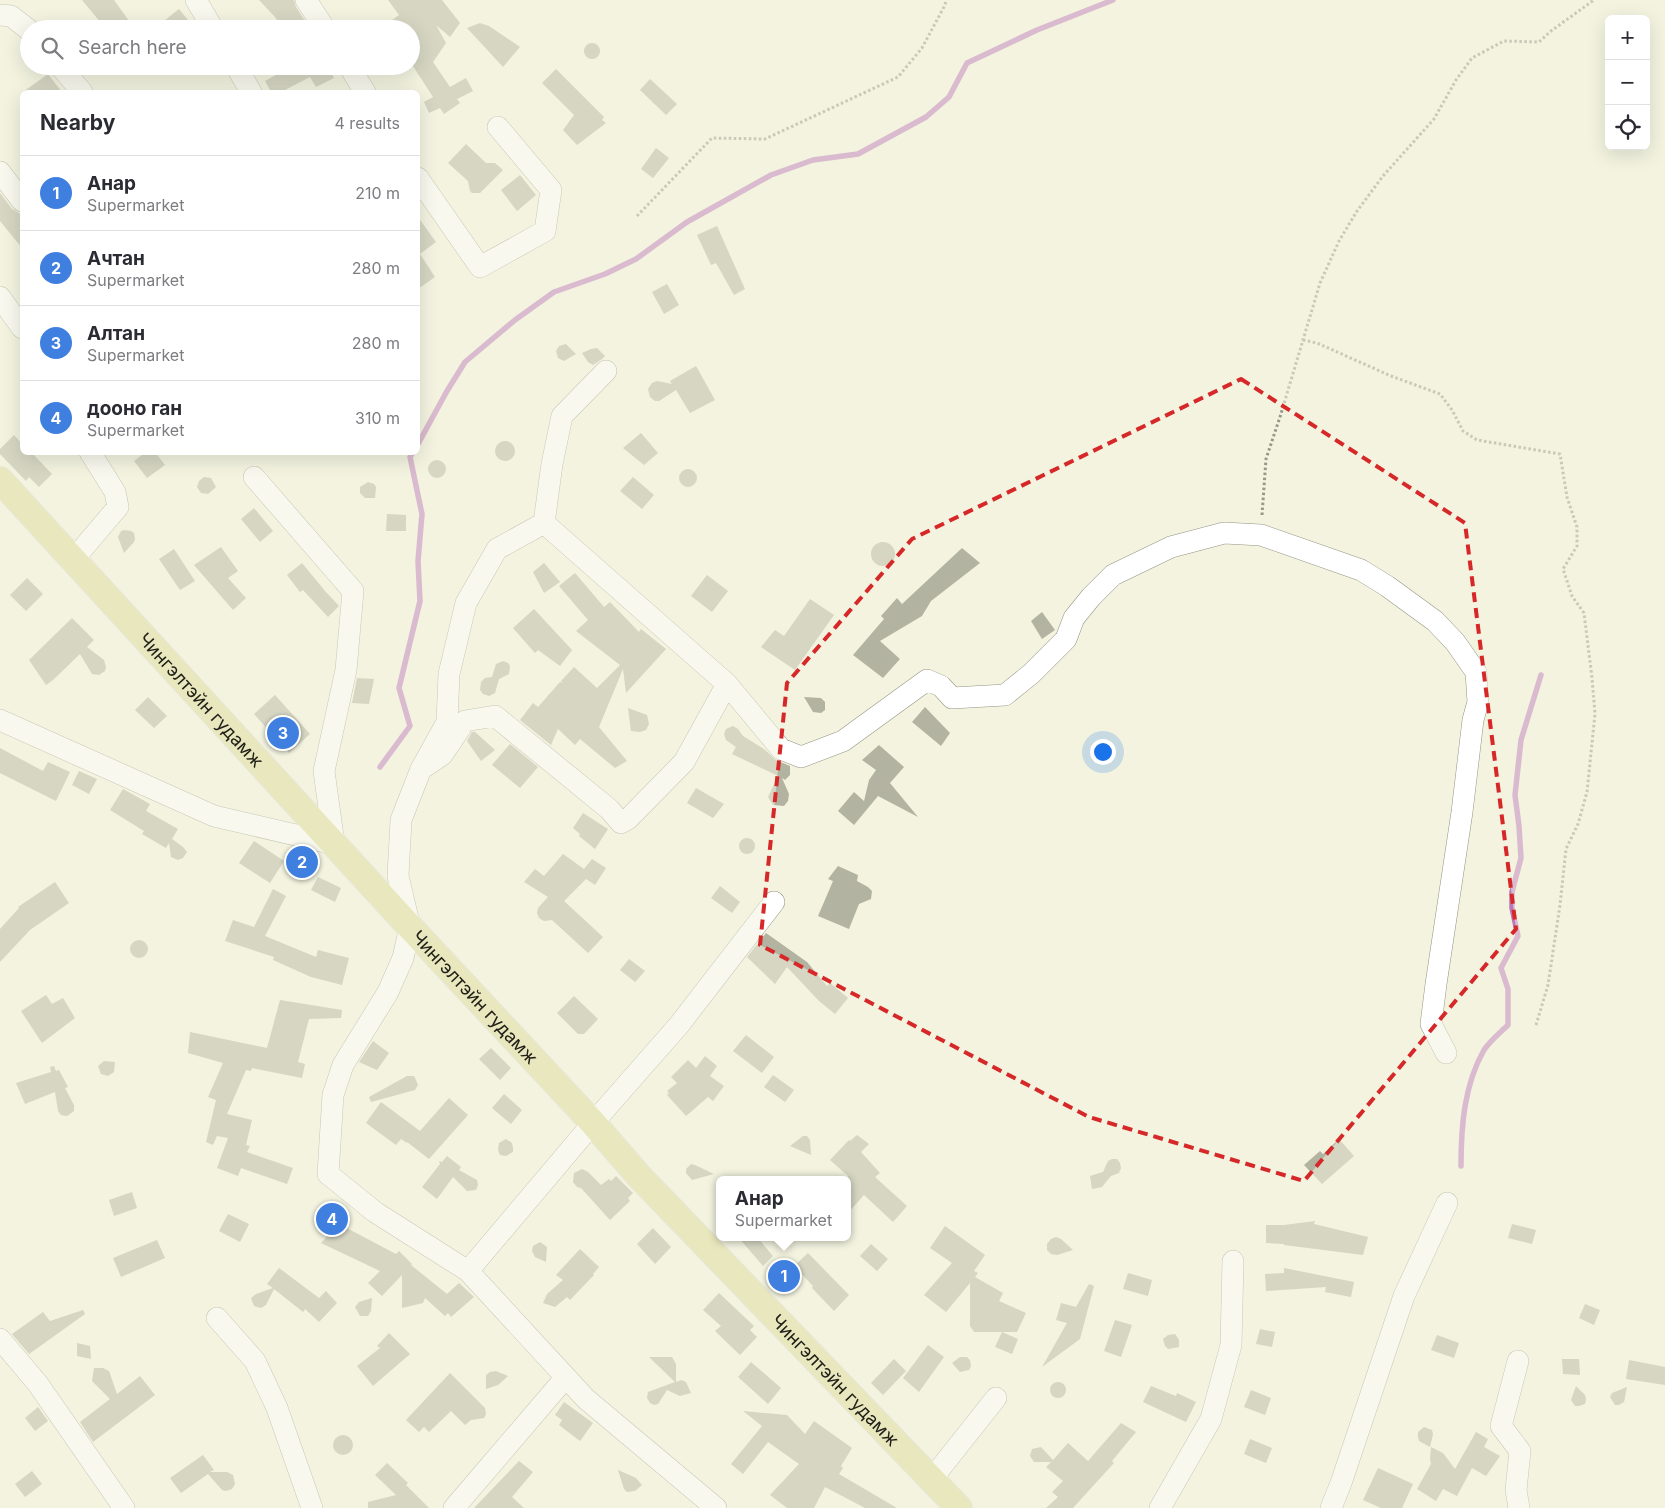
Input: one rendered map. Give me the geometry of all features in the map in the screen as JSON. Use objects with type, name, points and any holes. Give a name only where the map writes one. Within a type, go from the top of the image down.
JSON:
[{"type":"main road","name":"Чингэлтэйн гудамж","points":[[0,480],[410,927],[593,1123],[638,1176],[959,1508]]},
{"type":"street","points":[[196,0],[208,20]]},
{"type":"street","points":[[306,0],[319,20]]},
{"type":"street","points":[[0,15],[11,16],[20,23]]},
{"type":"street","points":[[68,75],[80,90]]},
{"type":"street","points":[[241,75],[250,90]]},
{"type":"street","points":[[355,75],[364,90]]},
{"type":"street","points":[[420,181],[480,268],[545,231],[551,190],[498,127]]},
{"type":"street","points":[[0,172],[20,198]]},
{"type":"street","points":[[0,297],[20,325]]},
{"type":"street","points":[[544,524],[552,464],[562,416],[606,371]]},
{"type":"street","points":[[73,560],[118,507],[115,492],[92,455]]},
{"type":"street","points":[[0,720],[214,816],[334,844],[324,771],[346,670],[353,591],[254,477]]},
{"type":"street","points":[[544,524],[727,684],[781,749],[801,757],[843,741],[927,680],[941,686],[952,698],[1005,695],[1066,639],[1074,618],[1091,596],[1113,575],[1172,546],[1224,533],[1261,535],[1361,570],[1435,621],[1455,642],[1476,672],[1478,702],[1473,720],[1462,812],[1431,1024],[1446,1053]]},
{"type":"street","points":[[544,524],[497,549],[466,603],[449,674],[447,722],[421,769],[401,820],[398,876],[410,927],[403,958],[388,992],[343,1065],[333,1095],[328,1174],[375,1212],[468,1271],[586,1400],[716,1508]]},
{"type":"street","points":[[421,769],[442,755],[465,721],[494,716],[608,809],[620,823],[628,819],[684,762],[727,684]]},
{"type":"street","points":[[468,1271],[593,1123],[680,1025],[774,902]]},
{"type":"street","points":[[1331,1508],[1404,1296],[1447,1203]]},
{"type":"street","points":[[1160,1508],[1211,1419],[1232,1345],[1233,1261]]},
{"type":"street","points":[[218,1318],[255,1361],[277,1408],[312,1508]]},
{"type":"street","points":[[0,1339],[38,1384],[124,1508]]},
{"type":"street","points":[[1518,1361],[1501,1426],[1520,1451],[1516,1490],[1519,1508]]},
{"type":"street","points":[[454,1508],[566,1377]]},
{"type":"street","points":[[931,1480],[996,1398]]},
{"type":"path","points":[[637,216],[712,138],[765,139],[898,76],[922,48],[946,0]]},
{"type":"path","points":[[1261,535],[1266,459],[1320,283],[1343,234],[1357,211],[1383,176],[1434,119],[1456,80],[1472,58],[1504,41],[1540,42],[1551,31],[1594,0]]},
{"type":"path","points":[[1303,340],[1317,343],[1391,376],[1440,394],[1452,410],[1463,431],[1477,440],[1560,454],[1567,497],[1577,527],[1577,546],[1563,569],[1572,596],[1584,613],[1592,678],[1594,714],[1587,792],[1578,824],[1566,849],[1548,985],[1536,1025]]},
{"type":"highlighted area","points":[[1241,379],[1465,523],[1516,929],[1304,1181],[1089,1117],[760,945],[787,683],[912,539]]},
{"type":"building","points":[[82,0],[114,0],[128,20],[99,20]]},
{"type":"building","points":[[259,0],[294,0],[304,20],[277,20]]},
{"type":"building","points":[[388,0],[442,0],[460,23],[450,37],[436,25],[446,43],[433,62],[450,87],[466,78],[473,91],[457,99],[460,103],[444,114],[440,108],[429,113],[424,102],[433,97],[419,75],[420,20],[392,20],[399,15]]},
{"type":"building","points":[[179,9],[188,20],[165,20]]},
{"type":"building","points":[[480,23],[489,26],[520,47],[503,67],[467,28]]},
{"type":"building","points":[[589,43],[595,43],[600,48],[598,57],[589,59],[584,54],[584,48]]},
{"type":"building","points":[[556,69],[604,117],[602,120],[606,123],[577,145],[563,130],[574,115],[542,83]]},
{"type":"building","points":[[49,75],[60,90],[26,90]]},
{"type":"building","points":[[276,75],[332,75],[334,78],[316,87],[310,77],[285,90],[270,90],[265,81]]},
{"type":"building","points":[[650,79],[677,104],[666,115],[640,90]]},
{"type":"building","points":[[466,144],[486,163],[495,163],[503,170],[480,193],[472,193],[468,181],[448,163]]},
{"type":"building","points":[[656,148],[669,158],[653,178],[641,169]]},
{"type":"building","points":[[520,175],[536,195],[517,211],[501,190]]},
{"type":"building","points":[[0,193],[12,209],[20,214],[20,246],[0,221]]},
{"type":"building","points":[[420,220],[436,242],[420,254]]},
{"type":"building","points":[[717,226],[745,289],[734,295],[716,263],[711,265],[697,235]]},
{"type":"building","points":[[420,254],[435,277],[420,288]]},
{"type":"building","points":[[667,284],[679,305],[664,314],[652,292]]},
{"type":"building","points":[[566,344],[576,354],[564,361],[558,358],[556,351],[559,346]]},
{"type":"building","points":[[597,348],[605,356],[593,365],[588,362],[582,353]]},
{"type":"building","points":[[696,366],[715,400],[690,413],[676,390],[659,401],[655,401],[650,397],[648,389],[652,383],[657,381],[672,384],[670,381]]},
{"type":"building","points":[[641,433],[658,453],[644,465],[623,448]]},
{"type":"building","points":[[14,435],[20,442],[20,455],[34,455],[52,474],[39,487],[29,477],[26,481],[0,454],[0,449]]},
{"type":"building","points":[[505,441],[512,444],[515,451],[512,458],[505,461],[498,458],[495,451],[498,444]]},
{"type":"building","points":[[142,455],[157,455],[165,465],[147,478],[134,461]]},
{"type":"building","points":[[437,460],[443,463],[446,469],[443,475],[437,478],[431,475],[428,469],[431,463]]},
{"type":"building","points":[[688,469],[694,472],[697,478],[694,484],[688,487],[682,484],[679,478],[682,472]]},
{"type":"building","points":[[204,477],[211,478],[216,487],[208,494],[201,493],[197,487],[199,481]]},
{"type":"building","points":[[633,477],[654,495],[642,509],[620,491]]},
{"type":"building","points":[[368,482],[376,487],[375,498],[365,498],[360,493],[360,487]]},
{"type":"building","points":[[254,508],[273,531],[260,542],[241,519]]},
{"type":"building","points":[[387,514],[406,515],[406,531],[386,531]]},
{"type":"building","points":[[121,531],[134,533],[135,539],[124,553],[118,537]]},
{"type":"building","points":[[883,542],[888,543],[894,549],[894,559],[888,565],[883,566],[878,565],[872,559],[871,554],[872,549],[878,543]]},
{"type":"building","points":[[221,547],[238,571],[228,578],[246,598],[233,610],[194,565]]},
{"type":"building","points":[[962,548],[980,563],[931,601],[922,616],[880,641],[900,659],[883,678],[853,655],[884,619],[881,616],[897,598],[902,604]]},
{"type":"building","points":[[174,549],[195,581],[180,590],[159,559]]},
{"type":"building","points":[[302,563],[339,606],[328,617],[303,590],[300,592],[287,575]]},
{"type":"building","points":[[544,563],[560,582],[544,593],[533,572]]},
{"type":"building","points":[[575,573],[604,607],[610,602],[639,632],[641,629],[666,649],[626,693],[623,669],[599,727],[627,761],[615,768],[580,739],[575,745],[558,729],[551,745],[520,720],[533,703],[538,707],[560,682],[563,683],[561,681],[574,667],[597,688],[620,665],[576,631],[588,620],[559,586]]},
{"type":"building","points":[[707,575],[728,591],[712,612],[691,596]]},
{"type":"building","points":[[27,578],[43,594],[26,611],[10,595]]},
{"type":"building","points":[[810,599],[834,615],[795,670],[761,647],[775,630],[784,636]]},
{"type":"building","points":[[534,609],[572,650],[560,666],[538,650],[535,653],[513,628]]},
{"type":"building","points":[[1042,612],[1055,630],[1042,639],[1031,621]]},
{"type":"building","points":[[72,618],[94,640],[87,647],[104,660],[105,671],[99,675],[92,674],[80,654],[46,685],[29,660]]},
{"type":"building","points":[[503,661],[510,666],[509,674],[499,679],[495,693],[489,696],[483,694],[480,690],[481,682],[485,678],[492,677],[496,664]]},
{"type":"building","points":[[357,678],[374,679],[369,704],[352,703]]},
{"type":"building","points":[[275,695],[310,734],[289,753],[254,714]]},
{"type":"building","points":[[148,697],[167,716],[154,728],[135,710]]},
{"type":"building","points":[[804,697],[821,698],[825,702],[825,710],[821,713],[813,712]]},
{"type":"building","points":[[925,707],[950,733],[941,746],[912,722]]},
{"type":"building","points":[[628,708],[647,715],[649,724],[646,730],[640,732],[631,731]]},
{"type":"building","points":[[733,726],[743,736],[764,749],[776,760],[790,766],[790,775],[785,780],[782,778],[789,794],[788,801],[784,806],[773,805],[768,797],[778,776],[732,754],[736,747],[726,740],[724,734],[726,729]]},
{"type":"building","points":[[472,732],[475,732],[495,750],[481,761],[467,741]]},
{"type":"building","points":[[510,744],[538,767],[520,788],[492,765]]},
{"type":"building","points":[[879,745],[904,767],[890,783],[918,817],[878,796],[854,825],[838,811],[854,792],[864,801],[869,780],[876,770],[862,760]]},
{"type":"building","points":[[0,748],[43,771],[48,762],[70,772],[56,801],[0,773]]},
{"type":"building","points":[[79,771],[97,779],[89,794],[72,785]]},
{"type":"building","points":[[696,788],[724,804],[713,818],[687,803]]},
{"type":"building","points":[[123,789],[150,804],[146,811],[178,829],[172,839],[187,852],[183,858],[178,860],[171,857],[169,843],[166,848],[142,834],[144,831],[110,810]]},
{"type":"building","points":[[583,813],[608,829],[595,849],[579,836],[580,834],[573,828]]},
{"type":"building","points":[[747,838],[755,846],[747,854],[739,846]]},
{"type":"building","points":[[254,841],[284,861],[270,883],[239,863]]},
{"type":"building","points":[[563,854],[584,869],[592,859],[606,868],[595,885],[586,879],[564,901],[603,937],[588,953],[552,920],[544,921],[539,918],[538,908],[548,897],[524,882],[535,869],[544,876]]},
{"type":"building","points":[[838,866],[858,875],[857,881],[872,891],[871,899],[859,904],[849,929],[818,916],[833,881],[828,879]]},
{"type":"building","points":[[318,877],[341,888],[335,902],[311,890]]},
{"type":"building","points":[[55,882],[69,903],[30,930],[0,962],[0,929],[18,907]]},
{"type":"building","points":[[720,886],[740,902],[732,913],[711,898]]},
{"type":"building","points":[[273,889],[286,896],[265,936],[316,957],[318,950],[349,958],[342,985],[311,977],[273,960],[274,957],[225,941],[233,920],[254,927]]},
{"type":"building","points":[[766,933],[807,962],[827,986],[830,983],[848,998],[835,1014],[819,1001],[787,967],[775,984],[747,957]]},
{"type":"building","points":[[135,940],[143,940],[148,945],[146,956],[135,958],[130,953],[130,945]]},
{"type":"building","points":[[629,959],[645,971],[635,982],[620,970]]},
{"type":"building","points":[[46,995],[52,1004],[63,998],[75,1018],[42,1043],[21,1011]]},
{"type":"building","points":[[574,996],[598,1019],[584,1034],[578,1034],[557,1013]]},
{"type":"building","points":[[280,1000],[342,1010],[341,1018],[309,1019],[298,1062],[305,1064],[302,1078],[252,1068],[251,1071],[246,1070],[227,1114],[252,1120],[246,1145],[250,1146],[247,1152],[293,1168],[287,1184],[241,1168],[238,1176],[217,1168],[228,1138],[217,1136],[213,1145],[206,1142],[216,1100],[208,1097],[223,1063],[188,1053],[190,1032],[267,1048]]},
{"type":"building","points":[[746,1035],[774,1057],[762,1073],[733,1051]]},
{"type":"building","points":[[373,1041],[389,1053],[377,1070],[359,1062]]},
{"type":"building","points":[[491,1048],[511,1068],[500,1080],[479,1059]]},
{"type":"building","points":[[705,1056],[717,1066],[710,1076],[724,1086],[713,1101],[708,1097],[686,1116],[667,1095],[669,1093],[667,1091],[677,1083],[671,1077],[688,1060],[696,1068]]},
{"type":"building","points":[[104,1061],[115,1062],[114,1072],[108,1076],[101,1074],[98,1066]]},
{"type":"building","points":[[54,1066],[56,1071],[59,1070],[68,1087],[65,1088],[74,1105],[74,1111],[67,1116],[61,1115],[58,1111],[55,1092],[25,1104],[16,1083],[51,1072],[50,1067]]},
{"type":"building","points":[[773,1075],[794,1090],[785,1102],[764,1087]]},
{"type":"building","points":[[407,1076],[414,1076],[418,1085],[415,1090],[371,1102],[369,1097]]},
{"type":"building","points":[[504,1094],[522,1110],[511,1124],[492,1108]]},
{"type":"building","points":[[449,1098],[468,1115],[429,1159],[401,1139],[396,1145],[366,1123],[381,1102],[420,1131]]},
{"type":"building","points":[[857,1135],[869,1144],[861,1152],[880,1173],[875,1177],[907,1206],[893,1222],[864,1195],[851,1210],[851,1176],[848,1176],[830,1160]]},
{"type":"building","points":[[803,1136],[807,1136],[810,1140],[811,1155],[790,1146]]},
{"type":"building","points":[[506,1139],[512,1143],[513,1152],[506,1156],[500,1155],[498,1150],[499,1143]]},
{"type":"building","points":[[1339,1139],[1354,1156],[1322,1184],[1304,1165],[1320,1151],[1323,1154]]},
{"type":"building","points":[[447,1156],[461,1167],[459,1170],[477,1180],[476,1190],[467,1191],[453,1177],[437,1199],[422,1187],[440,1164],[439,1161],[442,1162]]},
{"type":"building","points":[[1117,1159],[1120,1163],[1119,1173],[1111,1176],[1102,1187],[1092,1189],[1090,1176],[1103,1172],[1108,1161]]},
{"type":"building","points":[[691,1164],[714,1174],[692,1180],[686,1173],[686,1169]]},
{"type":"building","points":[[582,1169],[588,1172],[601,1185],[609,1179],[611,1181],[616,1176],[633,1193],[628,1198],[630,1201],[610,1220],[581,1188],[577,1187],[573,1182],[574,1173]]},
{"type":"building","points":[[132,1192],[137,1208],[114,1216],[109,1200]]},
{"type":"building","points":[[228,1214],[249,1224],[240,1242],[219,1231]]},
{"type":"building","points":[[1315,1221],[1314,1224],[1368,1237],[1363,1255],[1266,1243],[1266,1225]]},
{"type":"building","points":[[339,1224],[396,1254],[399,1251],[411,1265],[447,1294],[459,1283],[474,1297],[451,1317],[448,1313],[445,1316],[425,1298],[423,1303],[402,1308],[402,1275],[382,1296],[368,1283],[380,1271],[321,1243]]},
{"type":"building","points":[[1512,1224],[1536,1230],[1532,1244],[1508,1238]]},
{"type":"building","points":[[945,1226],[985,1255],[974,1271],[978,1273],[975,1277],[1003,1293],[999,1301],[1026,1313],[1017,1332],[974,1332],[970,1326],[970,1283],[946,1312],[924,1295],[952,1263],[930,1248]]},
{"type":"building","points":[[653,1228],[671,1247],[655,1264],[637,1244]]},
{"type":"building","points":[[1056,1237],[1073,1250],[1057,1255],[1051,1254],[1047,1250],[1047,1244]]},
{"type":"building","points":[[157,1240],[165,1258],[121,1277],[113,1258]]},
{"type":"building","points":[[741,1241],[760,1241],[773,1256],[763,1266]]},
{"type":"building","points":[[540,1242],[547,1247],[546,1262],[535,1257],[532,1251],[533,1246]]},
{"type":"building","points":[[871,1244],[888,1259],[877,1271],[860,1256]]},
{"type":"building","points":[[580,1249],[599,1267],[594,1275],[570,1300],[567,1297],[555,1307],[543,1303],[547,1294],[563,1280],[556,1275]]},
{"type":"building","points":[[808,1253],[849,1295],[834,1311],[794,1266]]},
{"type":"building","points":[[279,1268],[319,1298],[326,1291],[337,1303],[319,1322],[305,1309],[303,1312],[274,1289],[266,1305],[261,1308],[254,1306],[251,1298],[256,1294],[273,1288],[267,1284]]},
{"type":"building","points":[[1284,1268],[1354,1282],[1351,1297],[1325,1292],[1326,1287],[1266,1291],[1265,1274],[1284,1273]]},
{"type":"building","points":[[1128,1273],[1152,1280],[1148,1296],[1123,1289]]},
{"type":"building","points":[[1089,1284],[1094,1286],[1080,1339],[1042,1367],[1067,1323],[1056,1320],[1061,1303],[1076,1307]]},
{"type":"building","points":[[719,1293],[754,1326],[750,1330],[757,1337],[740,1355],[715,1331],[721,1326],[703,1310]]},
{"type":"building","points":[[372,1298],[371,1311],[368,1316],[360,1316],[355,1307],[359,1302]]},
{"type":"building","points":[[1585,1304],[1600,1310],[1594,1325],[1579,1318]]},
{"type":"building","points":[[83,1310],[85,1314],[29,1354],[12,1334],[43,1312],[50,1321]]},
{"type":"building","points":[[1115,1320],[1132,1325],[1121,1357],[1104,1351]]},
{"type":"building","points":[[1260,1329],[1275,1332],[1272,1347],[1256,1344]]},
{"type":"building","points":[[1002,1332],[1018,1339],[1012,1354],[995,1347]]},
{"type":"building","points":[[389,1333],[410,1354],[373,1386],[357,1366],[380,1348],[377,1346]]},
{"type":"building","points":[[1175,1334],[1179,1340],[1179,1347],[1168,1349],[1163,1339],[1168,1335]]},
{"type":"building","points":[[1437,1335],[1459,1343],[1454,1358],[1431,1350]]},
{"type":"building","points":[[77,1343],[90,1346],[91,1359],[77,1356]]},
{"type":"building","points":[[928,1345],[944,1357],[919,1392],[903,1378]]},
{"type":"building","points":[[649,1357],[672,1357],[676,1364],[676,1382],[681,1380],[686,1382],[691,1393],[680,1396],[667,1390],[658,1404],[650,1403],[647,1398],[648,1392],[675,1382]]},
{"type":"building","points":[[960,1357],[967,1357],[970,1360],[971,1366],[969,1370],[960,1372],[952,1363]]},
{"type":"building","points":[[894,1359],[906,1371],[883,1395],[871,1383]]},
{"type":"building","points":[[1562,1359],[1579,1359],[1580,1375],[1563,1374]]},
{"type":"building","points":[[1629,1360],[1665,1367],[1665,1385],[1626,1379]]},
{"type":"building","points":[[751,1362],[781,1388],[768,1404],[738,1377]]},
{"type":"building","points":[[94,1368],[103,1368],[109,1371],[117,1394],[140,1376],[155,1395],[93,1442],[80,1422],[110,1399],[92,1381]]},
{"type":"building","points":[[496,1371],[508,1376],[498,1385],[486,1389],[486,1375]]},
{"type":"building","points":[[450,1373],[485,1408],[486,1414],[484,1418],[471,1420],[465,1425],[451,1411],[429,1432],[424,1427],[419,1432],[406,1420]]},
{"type":"building","points":[[1058,1382],[1066,1390],[1058,1398],[1050,1390]]},
{"type":"building","points":[[1151,1386],[1176,1396],[1177,1393],[1196,1402],[1186,1422],[1143,1402]]},
{"type":"building","points":[[1576,1386],[1585,1395],[1586,1400],[1585,1404],[1579,1406],[1575,1406],[1571,1400]]},
{"type":"building","points":[[1627,1387],[1624,1402],[1615,1405],[1610,1397],[1612,1393]]},
{"type":"building","points":[[1251,1390],[1271,1398],[1265,1415],[1244,1407]]},
{"type":"building","points":[[564,1402],[593,1423],[580,1441],[559,1425],[562,1420],[555,1415]]},
{"type":"building","points":[[38,1407],[48,1421],[35,1431],[25,1418]]},
{"type":"building","points":[[743,1411],[787,1415],[805,1434],[814,1421],[852,1448],[841,1466],[843,1468],[839,1474],[897,1508],[865,1508],[825,1487],[814,1508],[787,1508],[770,1495],[799,1464],[768,1442],[743,1474],[731,1464],[762,1426]]},
{"type":"building","points":[[1121,1423],[1136,1432],[1112,1461],[1114,1463],[1073,1508],[1046,1508],[1058,1497],[1052,1492],[1063,1481],[1046,1467],[1051,1462],[1034,1462],[1030,1456],[1032,1449],[1041,1447],[1053,1460],[1068,1443],[1088,1461]]},
{"type":"building","points":[[1424,1427],[1432,1430],[1430,1447],[1419,1441],[1418,1432]]},
{"type":"building","points":[[1476,1432],[1488,1439],[1484,1447],[1500,1456],[1486,1476],[1472,1468],[1457,1496],[1443,1489],[1436,1501],[1417,1489],[1431,1464],[1431,1447],[1443,1453],[1455,1469]]},
{"type":"building","points":[[343,1435],[350,1438],[353,1445],[350,1452],[343,1455],[336,1452],[333,1445],[336,1438]]},
{"type":"building","points":[[1250,1439],[1272,1448],[1266,1463],[1244,1454]]},
{"type":"building","points":[[203,1455],[214,1470],[210,1472],[227,1472],[233,1475],[235,1484],[232,1489],[222,1490],[208,1474],[181,1493],[170,1478]]},
{"type":"building","points":[[519,1461],[533,1472],[512,1497],[524,1508],[474,1508]]},
{"type":"building","points":[[387,1463],[408,1483],[406,1485],[429,1508],[368,1508],[368,1502],[396,1495],[375,1475]]},
{"type":"building","points":[[1378,1468],[1413,1484],[1402,1508],[1381,1508],[1363,1500]]},
{"type":"building","points":[[618,1470],[636,1478],[642,1485],[635,1491],[627,1492],[624,1489]]},
{"type":"building","points":[[32,1471],[42,1484],[25,1497],[15,1484]]},
{"type":"waterway","points":[[420,440],[465,362],[515,320],[554,292],[605,274],[636,259],[687,222],[771,175],[813,160],[858,154],[926,117],[949,97],[967,63],[1037,30],[1113,0]]},
{"type":"waterway","points":[[380,767],[410,726],[399,688],[420,601],[418,561],[422,514],[410,457],[411,455]]},
{"type":"waterway","points":[[1461,1166],[1463,1121],[1472,1077],[1484,1050],[1508,1025],[1508,989],[1501,968],[1518,936],[1512,908],[1512,892],[1521,858],[1515,795],[1521,740],[1541,675]]},
{"type":"place","name":"Алтан","points":[[283,733]]},
{"type":"place","name":"Ачтан","points":[[302,862]]},
{"type":"place","name":"дооно ган","points":[[332,1219]]},
{"type":"place","name":"Анар","points":[[784,1276]]}]
